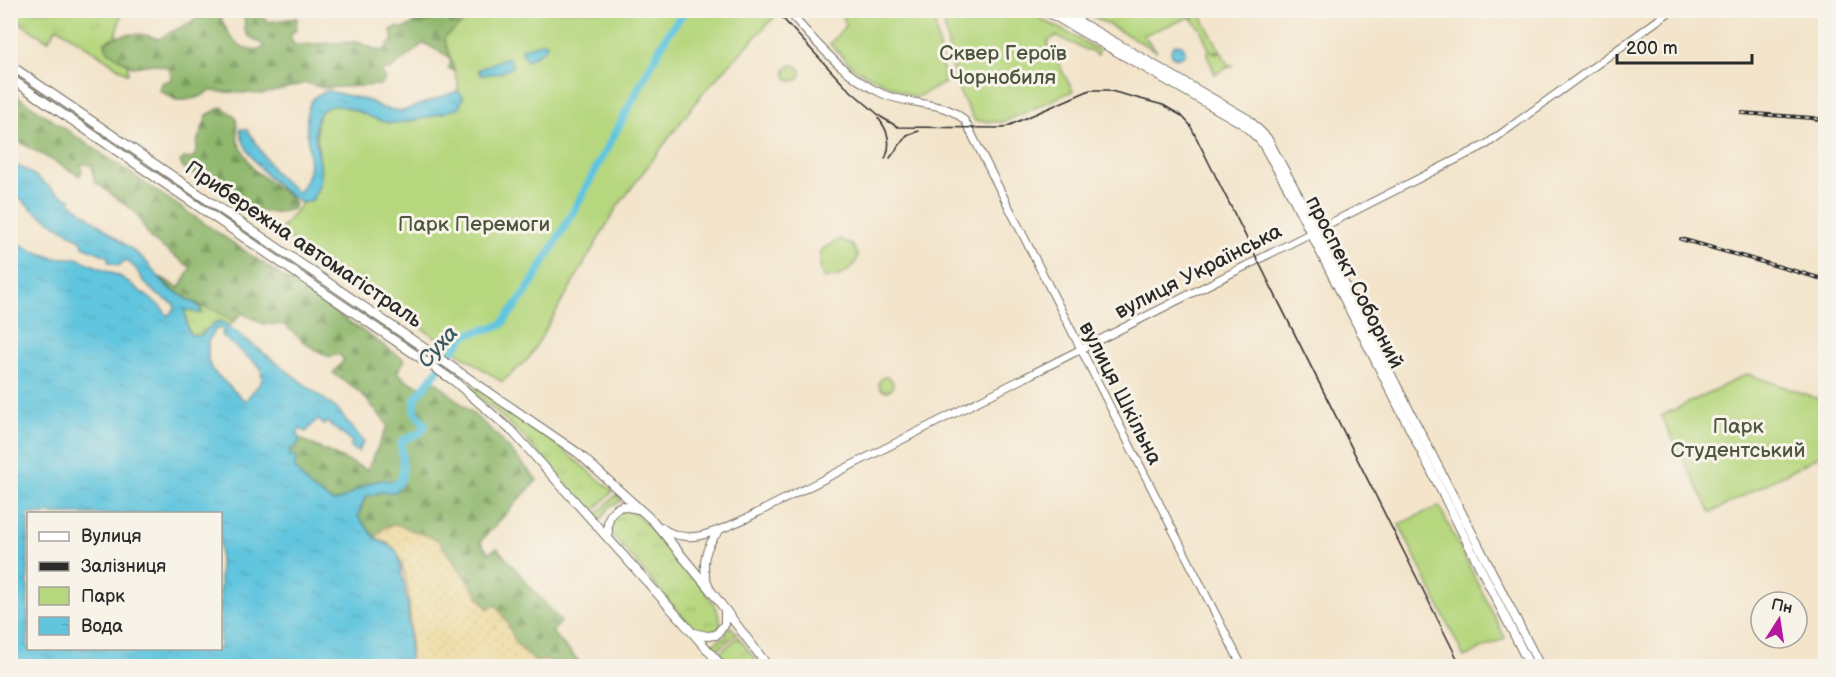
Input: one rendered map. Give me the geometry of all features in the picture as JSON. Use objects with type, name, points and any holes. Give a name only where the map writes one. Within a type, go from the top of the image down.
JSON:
[{"type":"main road","name":"вулиця Шкільна","points":[[787,10],[841,69],[886,95],[958,113],[973,134],[1079,350],[1242,666]]},
{"type":"main road","name":"проспект Соборний","points":[[1044,10],[1243,124],[1256,134],[1313,232]]},
{"type":"main road","name":"проспект Соборний","points":[[1059,10],[1220,102],[1260,129],[1428,458],[1530,666]]},
{"type":"main road","name":"вулиця Українська","points":[[654,522],[669,533],[682,537],[697,537],[721,529],[1079,350],[1487,144],[1672,10]]},
{"type":"main road","name":"Прибережна автомагістраль","points":[[10,65],[578,453],[654,522],[711,591],[768,666]]},
{"type":"main road","name":"Прибережна автомагістраль","points":[[10,78],[454,381],[514,433],[722,666]]},
{"type":"main road","points":[[424,361],[431,358],[429,351]]},
{"type":"main road","points":[[442,373],[443,365],[450,365]]},
{"type":"main road","name":"проспект Соборний","points":[[1428,458],[1540,666]]},
{"type":"main road","points":[[609,537],[607,523],[615,510],[622,506],[642,511]]},
{"type":"main road","points":[[711,591],[705,577],[704,561],[709,545],[721,529]]},
{"type":"main road","points":[[693,632],[707,636],[716,635],[725,624],[724,609]]},
{"type":"green space","points":[[255,10],[269,22],[297,18],[296,30],[290,36],[294,45],[357,42],[380,51],[384,50],[393,40],[391,30],[397,27],[403,29],[418,21],[427,22],[444,11],[521,11],[460,74],[448,68],[451,64],[449,57],[424,43],[390,70],[384,69],[382,73],[386,79],[380,85],[323,88],[306,83],[263,94],[209,91],[200,97],[186,100],[176,100],[159,90],[162,83],[172,79],[169,68],[154,64],[132,67],[107,50],[105,42],[132,34],[159,39],[207,11],[218,11],[224,26],[234,40],[246,49],[254,50],[263,48],[264,45],[246,33],[245,19],[237,11]]},
{"type":"green space","name":"Парк Перемоги","points":[[770,10],[775,16],[702,94],[617,207],[529,358],[502,382],[279,232],[302,203],[312,200],[320,172],[318,120],[326,106],[343,106],[389,123],[463,97],[458,91],[458,82],[444,38],[478,11]]},
{"type":"green space","points":[[1202,10],[1203,12],[1143,35],[1157,51],[1083,11]]},
{"type":"green space","points":[[11,11],[122,11],[116,36],[105,42],[107,50],[128,63],[128,74],[57,27],[48,41],[17,21],[11,29]]},
{"type":"green space","points":[[841,11],[933,11],[945,83],[915,98],[855,69],[830,44],[846,25]]},
{"type":"green space","name":"Сквер Героїв Чорнобиля","points":[[942,11],[1027,11],[1099,50],[1098,55],[1056,36],[1047,42],[1073,91],[1003,122],[975,121],[955,84]]},
{"type":"green space","points":[[1203,12],[1203,20],[1220,50],[1214,52],[1209,49],[1200,28],[1191,19]]},
{"type":"green space","points":[[1209,49],[1215,53],[1221,51],[1228,65],[1233,65],[1215,74],[1207,54]]},
{"type":"green space","points":[[790,65],[796,65],[801,73],[799,79],[790,81],[785,76],[785,70]]},
{"type":"green space","points":[[10,70],[427,355],[426,358],[11,74]]},
{"type":"green space","points":[[11,92],[405,360],[397,372],[407,381],[427,389],[434,380],[496,434],[537,480],[480,542],[489,553],[497,548],[561,622],[552,632],[583,666],[562,666],[546,660],[537,662],[516,644],[495,606],[488,609],[438,540],[384,528],[375,537],[358,517],[365,497],[381,492],[396,492],[360,486],[345,499],[333,502],[311,488],[294,469],[296,457],[290,457],[290,449],[296,447],[300,439],[367,470],[388,425],[362,394],[333,373],[344,360],[339,354],[329,357],[306,344],[285,325],[264,324],[242,313],[234,321],[176,292],[160,277],[179,288],[191,268],[151,239],[135,212],[94,181],[92,165],[81,164],[80,176],[11,137]]},
{"type":"green space","points":[[222,107],[236,117],[238,142],[253,169],[292,199],[295,204],[292,209],[261,212],[235,201],[184,169],[180,162],[184,158],[192,159],[197,151],[197,142],[207,115]]},
{"type":"green space","points":[[839,239],[852,245],[858,255],[854,265],[846,272],[836,277],[825,278],[820,270],[821,250]]},
{"type":"green space","points":[[199,306],[214,310],[234,321],[229,326],[222,321],[213,324],[200,336],[191,335],[187,327],[185,308],[196,312],[202,311]]},
{"type":"green space","points":[[443,365],[546,436],[613,491],[592,513],[520,433]]},
{"type":"green space","name":"Парк Студентський","points":[[1747,374],[1825,401],[1825,453],[1711,513],[1661,416]]},
{"type":"green space","points":[[886,377],[891,379],[893,384],[891,389],[886,391],[881,389],[879,384],[881,379]]},
{"type":"green space","points":[[616,495],[622,501],[610,506],[599,522],[595,516]]},
{"type":"green space","points":[[1439,506],[1505,638],[1464,657],[1399,524]]},
{"type":"green space","points":[[626,508],[644,522],[698,582],[713,604],[720,621],[716,631],[695,631],[611,534],[613,518]]},
{"type":"green space","points":[[730,626],[737,634],[715,651],[710,645],[724,637]]},
{"type":"green space","points":[[738,637],[761,666],[729,666],[718,654]]},
{"type":"sand","points":[[395,524],[438,540],[488,609],[496,605],[508,624],[516,644],[536,662],[546,660],[562,666],[410,666],[410,622],[405,574],[394,549],[375,537],[384,528]]},
{"type":"water","points":[[543,42],[547,43],[545,49],[527,61],[520,50]]},
{"type":"water","points":[[1178,44],[1183,46],[1185,51],[1183,56],[1178,58],[1173,56],[1171,51],[1173,46]]},
{"type":"water","points":[[504,58],[509,58],[513,67],[500,73],[481,75],[478,70]]},
{"type":"water","points":[[329,91],[370,101],[382,108],[403,111],[458,91],[463,97],[459,108],[426,118],[391,123],[343,107],[325,108],[319,115],[315,131],[320,183],[312,200],[302,203],[283,190],[264,172],[248,151],[240,129],[247,129],[275,173],[298,193],[309,171],[307,112],[317,95]]},
{"type":"water","points":[[12,165],[28,171],[56,192],[71,199],[70,202],[144,259],[167,287],[199,306],[201,314],[185,309],[187,327],[191,335],[200,336],[213,324],[222,321],[338,410],[364,442],[358,452],[350,447],[352,442],[327,422],[324,425],[317,419],[306,432],[300,429],[297,433],[300,439],[296,447],[290,449],[290,456],[296,456],[295,469],[311,488],[333,502],[372,482],[390,480],[401,483],[396,492],[381,492],[365,497],[358,516],[374,537],[394,548],[398,554],[408,606],[410,666],[11,666],[11,239],[33,251],[55,258],[77,258],[121,277],[159,305],[168,316],[175,308],[174,304],[149,287],[128,262],[124,261],[119,266],[108,262],[109,257],[83,246],[82,241],[34,211],[19,197],[11,204]],"holes":[[[221,328],[224,331],[221,335],[261,368],[262,381],[245,401],[213,371],[208,361],[208,341],[216,329]]]},
{"type":"waterway","name":"Суха","points":[[391,487],[401,480],[402,441],[421,432],[425,425],[415,412],[415,399],[465,335],[501,325],[525,294],[572,214],[666,37],[685,10]]},
{"type":"tram line","points":[[775,10],[845,86],[881,117],[898,127],[1003,128],[1090,90],[1107,90],[1163,105],[1182,116],[1190,125],[1461,666]]},
{"type":"tram line","points":[[878,118],[888,138],[885,159]]},
{"type":"tram line","points":[[890,158],[907,135],[919,131]]},
{"type":"railway","points":[[1742,113],[1826,121]]},
{"type":"railway","points":[[1681,239],[1826,280]]}]
